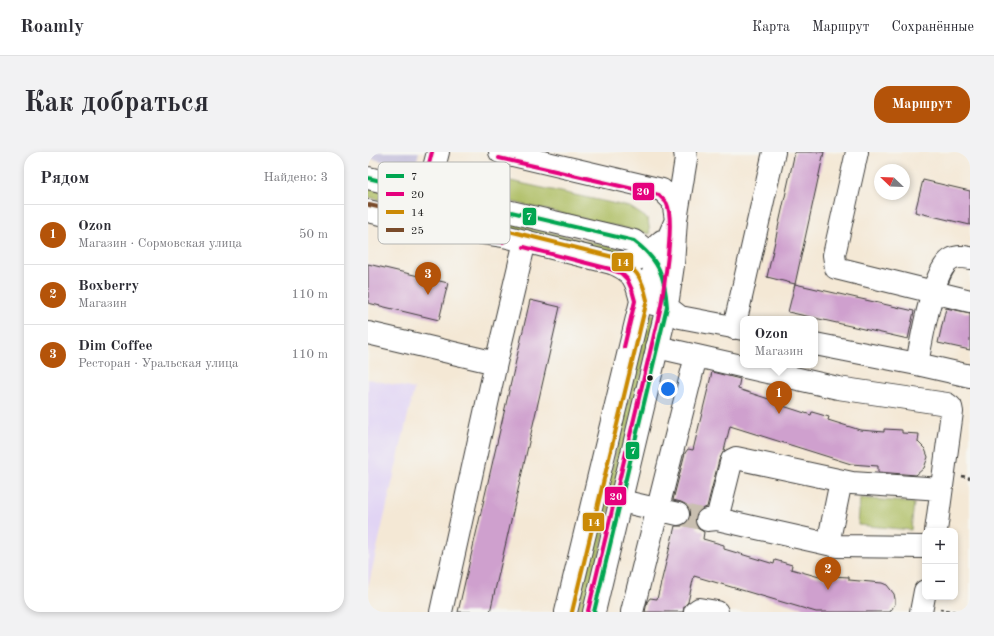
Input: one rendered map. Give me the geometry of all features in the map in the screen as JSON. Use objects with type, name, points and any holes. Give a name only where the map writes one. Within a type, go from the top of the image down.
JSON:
[{"type":"main road","points":[[436,162],[438,152]]},
{"type":"main road","points":[[500,152],[662,190],[673,201],[676,220]]},
{"type":"main road","points":[[594,612],[667,307],[673,265],[676,220],[686,159],[685,152]]},
{"type":"main road","points":[[742,316],[774,152]]},
{"type":"main road","points":[[857,152],[834,255],[836,268],[970,301]]},
{"type":"main road","points":[[368,178],[378,180]]},
{"type":"main road","points":[[368,210],[378,212]]},
{"type":"main road","points":[[510,215],[647,253],[661,271],[665,286],[667,307]]},
{"type":"main road","points":[[566,612],[639,294],[647,253],[645,242],[660,237],[676,220]]},
{"type":"main road","points":[[612,263],[630,262],[642,258],[676,220]]},
{"type":"main road","points":[[510,237],[612,263],[624,268],[632,275],[639,294],[667,307],[680,317],[739,329]]},
{"type":"main road","points":[[441,612],[496,363],[525,241]]},
{"type":"main road","points":[[917,364],[932,292],[942,268],[951,259],[964,257],[970,258]]},
{"type":"main road","points":[[368,333],[496,363]]},
{"type":"main road","points":[[818,345],[970,376]]},
{"type":"main road","points":[[657,347],[740,366]]},
{"type":"main road","points":[[632,612],[668,511],[696,356]]},
{"type":"main road","points":[[749,368],[838,388],[947,404],[951,407],[952,412],[936,528]]},
{"type":"main road","points":[[922,547],[837,546],[712,520],[732,460],[736,458],[852,483],[941,489]]},
{"type":"main road","points":[[828,544],[841,481]]},
{"type":"main road","points":[[621,501],[668,511]]},
{"type":"main road","points":[[921,612],[923,600]]},
{"type":"main road","points":[[695,612],[699,609],[717,612]]},
{"type":"shaded area","points":[[368,152],[419,152],[416,162],[387,162],[368,158]]},
{"type":"shaded area","points":[[368,379],[414,389],[368,587]]},
{"type":"green space","points":[[510,181],[630,207],[648,219],[650,234],[510,201]]},
{"type":"green space","points":[[368,187],[378,190],[378,199],[368,197]]},
{"type":"green space","points":[[510,222],[628,251],[623,258],[510,230]]},
{"type":"green space","points":[[650,315],[655,315],[586,612],[577,612],[647,322]]},
{"type":"green space","points":[[860,498],[914,503],[911,530],[858,525]]},
{"type":"building","points":[[795,152],[824,152],[795,284],[767,277]]},
{"type":"building","points":[[923,180],[970,191],[970,225],[915,212]]},
{"type":"building","points":[[368,264],[448,283],[439,320],[368,303]]},
{"type":"building","points":[[795,284],[914,311],[908,339],[818,319],[818,316],[806,316],[788,312]]},
{"type":"building","points":[[530,300],[560,307],[490,612],[458,612]]},
{"type":"building","points":[[946,308],[970,313],[970,350],[938,343]]},
{"type":"building","points":[[712,372],[740,379],[738,389],[811,415],[812,412],[829,417],[828,420],[860,430],[884,432],[884,429],[902,430],[902,433],[919,434],[918,442],[925,449],[928,457],[924,468],[916,475],[878,472],[878,466],[851,464],[730,426],[724,451],[719,460],[707,507],[699,510],[695,515],[697,528],[704,532],[703,539],[724,545],[724,549],[774,564],[775,560],[792,565],[791,569],[830,580],[830,576],[849,577],[849,580],[882,583],[887,585],[894,594],[895,599],[895,604],[890,612],[816,612],[694,576],[688,602],[684,607],[683,612],[645,612],[647,602],[650,598],[657,599],[675,526],[682,526],[690,517],[690,511],[687,505],[673,500],[685,453],[688,449],[693,450]]},
{"type":"tunnel","points":[[678,514],[707,520]]},
{"type":"transit line","name":"20","points":[[429,162],[432,152]]},
{"type":"transit line","name":"20","points":[[499,158],[659,195],[666,203],[669,213],[670,225],[668,254],[661,306],[588,611]]},
{"type":"transit line","name":"7","points":[[368,178],[378,180]]},
{"type":"transit line","name":"25","points":[[369,205],[378,207]]},
{"type":"transit line","name":"7","points":[[510,212],[634,241],[643,248],[655,262],[665,286],[667,307],[594,612]]},
{"type":"transit line","name":"14","points":[[510,231],[613,257],[621,261],[633,269],[637,274],[643,285],[647,300],[572,612]]},
{"type":"transit line","name":"20","points":[[524,247],[621,273],[627,279],[635,301],[624,347]]},
{"type":"place","name":"Dim Coffee","points":[[428,295]]},
{"type":"place","name":"Ozon","points":[[779,414]]},
{"type":"place","name":"Boxberry","points":[[828,590]]}]
